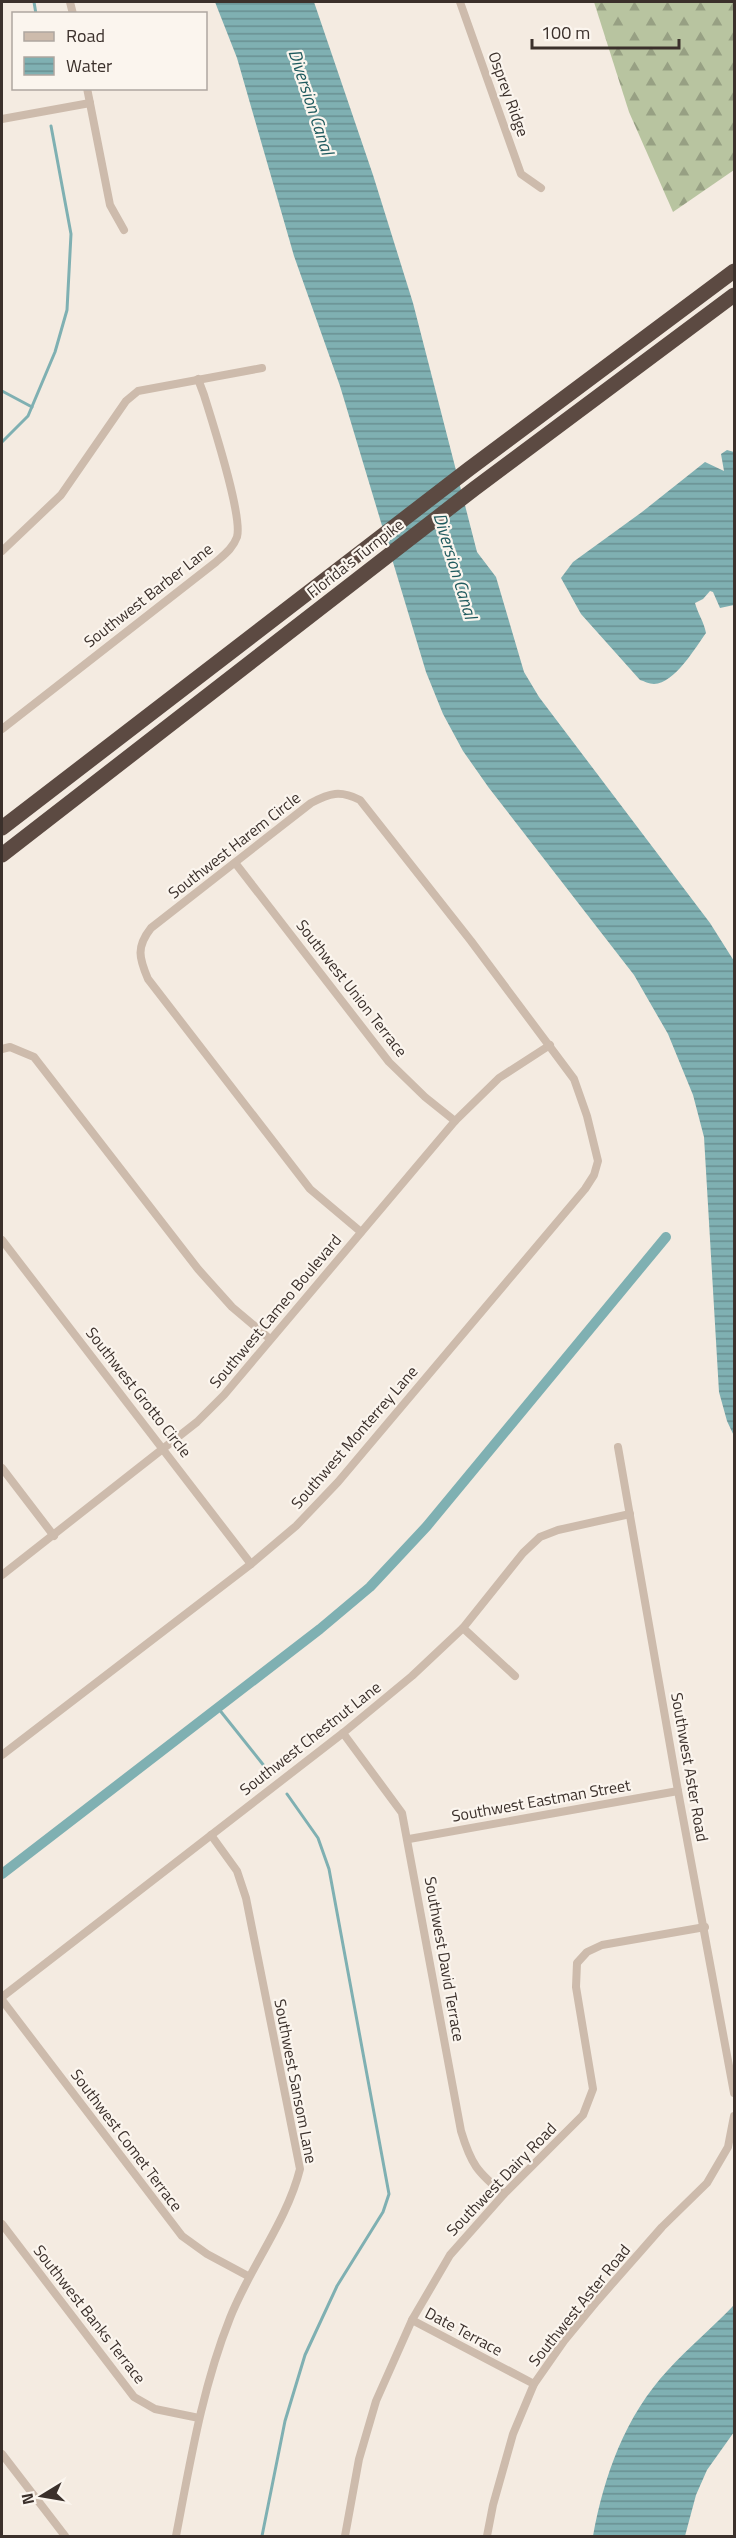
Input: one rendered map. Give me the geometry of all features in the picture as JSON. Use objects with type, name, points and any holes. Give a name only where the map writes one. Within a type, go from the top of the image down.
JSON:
[{"type":"highway","name":"Florida's Turnpike","points":[[2,828],[469,469],[735,271]]},
{"type":"highway","name":"Florida's Turnpike","points":[[2,855],[474,489],[735,295]]},
{"type":"street","name":"Osprey Ridge","points":[[460,2],[521,174],[541,188]]},
{"type":"street","points":[[87,90],[110,205],[124,230]]},
{"type":"street","points":[[2,119],[90,103]]},
{"type":"street","points":[[2,551],[61,495],[126,400],[138,391],[262,368]]},
{"type":"street","name":"Southwest Barber Lane","points":[[2,729],[216,562],[232,547],[237,534],[237,513],[198,379]]},
{"type":"street","name":"Southwest Harem Circle","points":[[361,1232],[310,1189],[148,979],[140,959],[142,939],[151,928],[327,795],[347,794],[360,800],[550,1045],[574,1079],[587,1116],[598,1161]]},
{"type":"street","name":"Southwest Union Terrace","points":[[236,864],[389,1062],[424,1097],[455,1121]]},
{"type":"street","name":"Southwest Cameo Boulevard","points":[[2,1575],[197,1422],[224,1395],[455,1121],[500,1078],[550,1045]]},
{"type":"street","points":[[2,1049],[10,1047],[34,1057],[198,1269],[232,1307],[270,1339]]},
{"type":"street","name":"Southwest Monterrey Lane","points":[[2,1755],[251,1564],[296,1526],[338,1482],[585,1189],[594,1175],[598,1161]]},
{"type":"street","name":"Southwest Grotto Circle","points":[[2,1240],[165,1449],[251,1564]]},
{"type":"street","name":"Southwest Aster Road","points":[[618,1447],[678,1791],[735,2093]]},
{"type":"street","points":[[2,1468],[54,1536]]},
{"type":"street","name":"Southwest Chestnut Lane","points":[[2,1998],[343,1733],[412,1676],[463,1628],[523,1553],[540,1537],[558,1530],[630,1514]]},
{"type":"street","points":[[463,1628],[515,1676]]},
{"type":"street","name":"Southwest David Terrace","points":[[343,1733],[402,1813],[409,1839],[461,2131],[469,2158],[482,2176],[504,2194]]},
{"type":"street","name":"Southwest Eastman Street","points":[[409,1839],[678,1791]]},
{"type":"street","name":"Southwest Sansom Lane","points":[[176,2536],[199,2418],[229,2319],[248,2276],[295,2190],[300,2169],[246,1898],[237,1871],[211,1835]]},
{"type":"street","name":"Southwest Dairy Road","points":[[345,2536],[359,2458],[376,2401],[412,2320],[450,2255],[504,2194],[584,2115],[593,2089],[576,1987],[577,1963],[587,1952],[602,1945],[705,1927]]},
{"type":"street","name":"Southwest Comet Terrace","points":[[2,1998],[182,2236],[207,2254],[248,2276]]},
{"type":"street","name":"Southwest Aster Road","points":[[488,2536],[493,2505],[513,2434],[534,2384],[564,2341],[597,2301],[662,2227],[707,2184],[728,2147],[735,2116]]},
{"type":"street","name":"Southwest Banks Terrace","points":[[2,2224],[134,2397],[155,2409],[199,2418]]},
{"type":"street","name":"Date Terrace","points":[[412,2320],[534,2384]]},
{"type":"street","points":[[2,2454],[65,2536]]},
{"type":"green space","points":[[594,2],[734,2],[734,170],[673,212],[629,112]]},
{"type":"water","name":"Diversion Canal","points":[[215,2],[314,2],[373,175],[413,303],[477,552],[496,577],[524,672],[539,697],[710,923],[734,961],[734,1436],[719,1392],[704,1137],[693,1095],[668,1034],[634,975],[489,788],[463,751],[443,714],[426,672],[340,386],[294,256],[237,58]]},
{"type":"water","points":[[727,450],[734,452],[734,605],[720,608],[713,592],[710,591],[703,599],[695,603],[706,633],[684,664],[662,682],[652,684],[640,680],[581,614],[561,578],[573,562],[642,512],[705,462],[724,471],[721,454]]},
{"type":"water","points":[[734,2305],[734,2432],[707,2470],[696,2495],[685,2536],[593,2536],[610,2469],[628,2427],[640,2407],[668,2370]]},
{"type":"waterway","points":[[34,2],[36,12]]},
{"type":"waterway","points":[[2,442],[28,416],[55,352],[67,310],[71,234],[51,126]]},
{"type":"waterway","points":[[2,391],[32,407]]},
{"type":"waterway","points":[[2,1874],[320,1629],[370,1587],[427,1526],[666,1237]]},
{"type":"waterway","points":[[218,1708],[265,1767]]},
{"type":"waterway","points":[[262,2536],[285,2421],[305,2355],[337,2286],[383,2212],[389,2194],[329,1869],[318,1838],[287,1794]]}]
